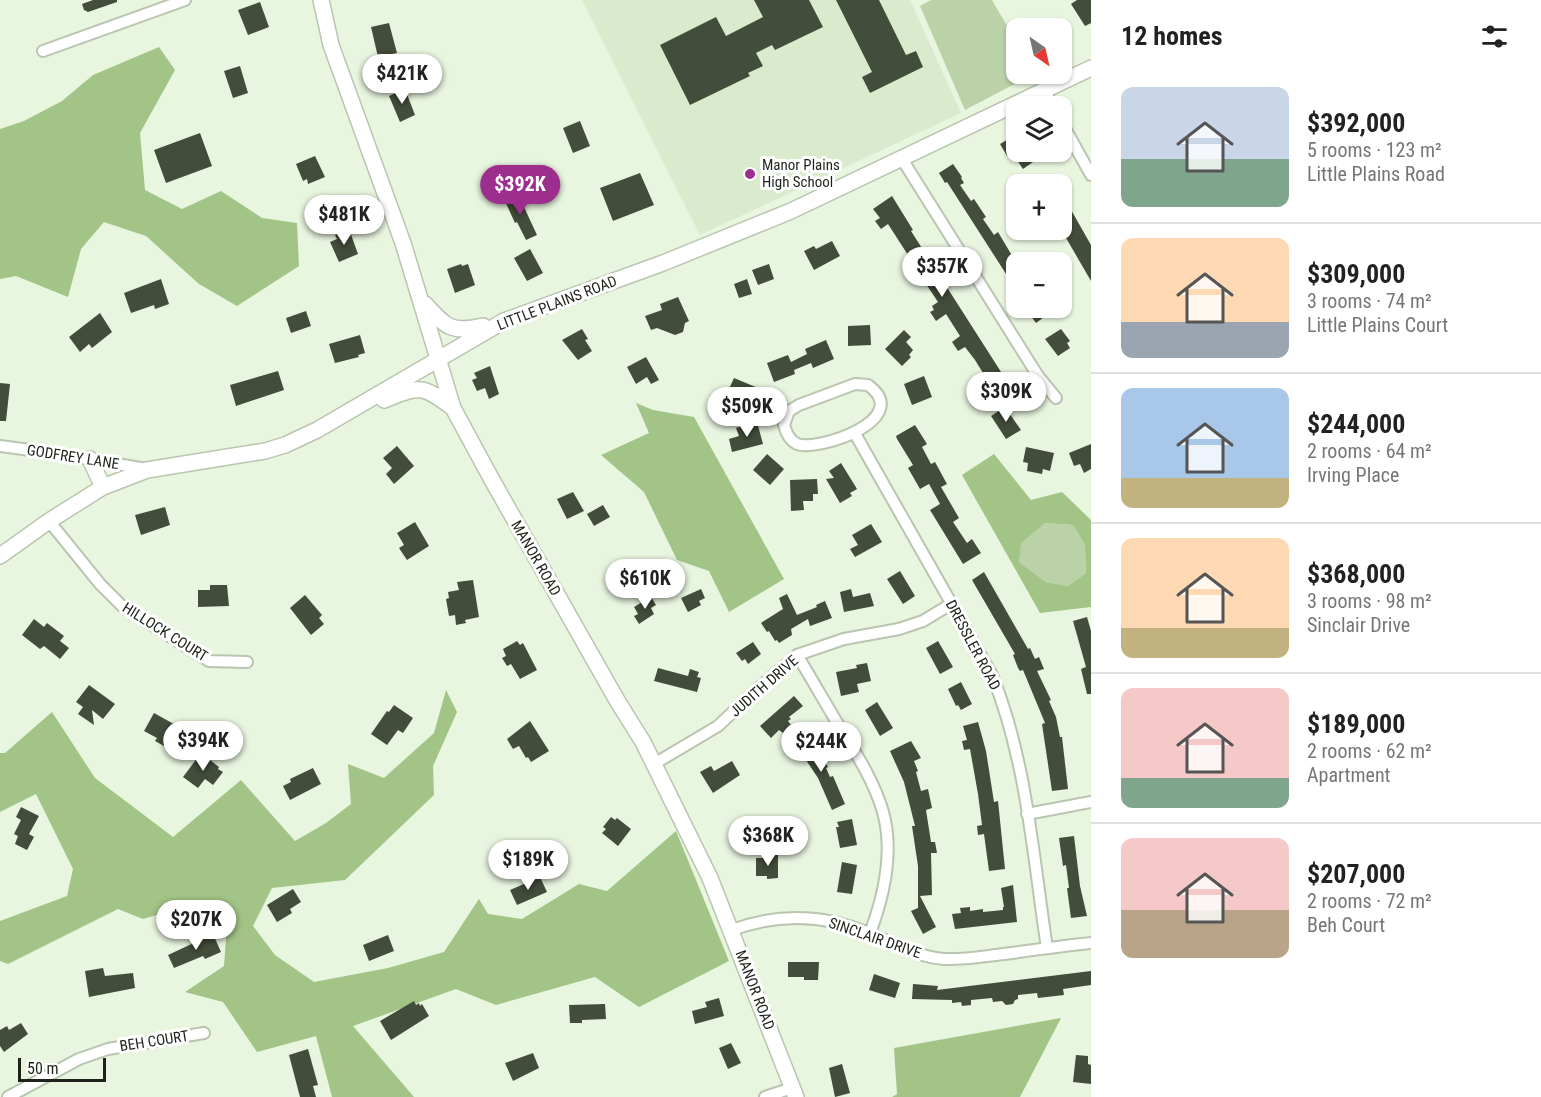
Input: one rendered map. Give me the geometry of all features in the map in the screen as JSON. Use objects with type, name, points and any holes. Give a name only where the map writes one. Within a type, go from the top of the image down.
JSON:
[{"type":"street","points":[[43,51],[185,0]]},
{"type":"street","name":"MANOR ROAD","points":[[321,0],[330,45],[403,243],[453,408],[654,764],[710,878],[794,1092]]},
{"type":"street","name":"LITTLE PLAINS ROAD","points":[[0,556],[49,521],[103,488],[147,470],[242,455],[285,445],[347,412],[504,321],[791,212],[1091,68]]},
{"type":"street","points":[[1044,90],[1047,96]]},
{"type":"street","points":[[1072,141],[1091,175]]},
{"type":"street","points":[[902,159],[1038,376],[1056,398]]},
{"type":"street","points":[[420,299],[441,322],[457,330],[504,321]]},
{"type":"street","points":[[861,384],[875,390],[880,404],[874,420],[854,432],[819,443],[803,445],[790,439],[784,425],[789,411],[798,405],[861,384]]},
{"type":"street","points":[[347,412],[422,388],[453,408]]},
{"type":"street","name":"DRESSLER ROAD","points":[[854,432],[992,675],[1004,705],[1018,761],[1047,948]]},
{"type":"street","name":"GODFREY LANE","points":[[0,446],[147,470]]},
{"type":"street","points":[[90,459],[103,488]]},
{"type":"street","name":"HILLOCK COURT","points":[[49,521],[100,584],[122,606],[209,661],[247,662]]},
{"type":"street","name":"JUDITH DRIVE","points":[[654,764],[718,726],[797,655],[844,639],[899,629],[923,621],[951,604]]},
{"type":"street","points":[[797,655],[857,756],[872,784],[883,813],[885,889],[870,933]]},
{"type":"street","points":[[1027,814],[1091,802]]},
{"type":"street","name":"SINCLAIR DRIVE","points":[[732,930],[755,922],[786,918],[834,921],[870,933],[920,955],[945,959],[1091,943]]},
{"type":"street","name":"BEH COURT","points":[[8,1097],[79,1059],[108,1049],[204,1034]]},
{"type":"street","points":[[765,1097],[794,1092]]},
{"type":"shaded area","name":"Manor Plains High School","points":[[582,0],[910,0],[961,113],[700,235]]},
{"type":"shaded area","points":[[931,0],[992,0],[1006,24],[1006,84],[1015,84],[965,110],[920,6]]},
{"type":"shaded area","points":[[1045,523],[1073,525],[1085,545],[1086,573],[1068,586],[1046,582],[1019,562],[1020,543]]},
{"type":"green space","points":[[159,47],[175,70],[140,133],[145,190],[182,209],[221,191],[262,218],[297,223],[299,266],[237,306],[199,284],[146,236],[104,222],[81,249],[68,297],[16,276],[0,279],[0,129],[24,121],[62,101],[93,75]]},
{"type":"green space","points":[[636,403],[653,410],[694,417],[784,579],[729,612],[709,571],[677,560],[644,492],[601,455],[649,433]]},
{"type":"green space","points":[[994,454],[1031,500],[1062,492],[1091,520],[1091,607],[1040,613],[962,475]],"holes":[[[1045,523],[1073,525],[1085,545],[1086,573],[1068,586],[1046,582],[1019,562],[1021,543]]]},
{"type":"green space","points":[[446,690],[457,712],[433,766],[434,795],[345,880],[272,888],[253,926],[275,955],[314,982],[388,968],[444,952],[479,899],[488,914],[522,919],[579,884],[607,891],[676,831],[729,961],[639,1007],[595,977],[496,1005],[456,989],[353,1026],[414,1097],[332,1097],[316,1036],[257,1052],[223,1002],[185,992],[224,966],[228,912],[197,903],[143,919],[118,909],[8,964],[0,961],[0,921],[67,896],[73,869],[36,794],[0,812],[0,753],[5,753],[52,712],[95,778],[173,837],[241,780],[295,841],[326,823],[351,804],[348,764],[384,778],[434,733]]},
{"type":"green space","points":[[1061,1018],[1020,1097],[892,1097],[897,1094],[894,1048]]},
{"type":"building","points":[[93,0],[117,0],[117,2],[88,12],[84,10],[82,4]]},
{"type":"building","points":[[754,0],[809,0],[823,27],[775,50],[772,45],[756,53],[763,66],[748,73],[750,76],[690,105],[660,45],[716,17],[726,36],[763,17]]},
{"type":"building","points":[[836,0],[879,0],[906,55],[916,51],[923,67],[870,93],[862,77],[872,72]]},
{"type":"building","points":[[1077,0],[1091,0],[1091,23],[1085,26],[1071,4]]},
{"type":"building","points":[[260,2],[269,27],[248,35],[238,10]]},
{"type":"building","points":[[389,23],[397,53],[378,57],[371,27]]},
{"type":"building","points":[[240,66],[248,93],[233,98],[224,71]]},
{"type":"building","points":[[405,89],[415,115],[400,122],[389,96]]},
{"type":"building","points":[[580,121],[590,146],[573,153],[563,128]]},
{"type":"building","points":[[200,133],[212,166],[166,183],[154,150]]},
{"type":"building","points":[[1006,140],[1006,154],[1000,144]]},
{"type":"building","points":[[315,156],[325,177],[308,184],[307,179],[303,181],[296,164]]},
{"type":"building","points":[[1018,162],[1033,162],[1023,169]]},
{"type":"building","points":[[953,164],[962,177],[964,183],[960,185],[971,201],[974,199],[986,217],[983,219],[994,235],[998,232],[1010,252],[1006,252],[1006,274],[947,182],[945,183],[939,173]]},
{"type":"building","points":[[640,173],[654,205],[613,221],[600,188]]},
{"type":"building","points":[[517,192],[537,235],[526,240],[504,199]]},
{"type":"building","points":[[892,196],[913,230],[911,231],[1010,386],[991,398],[987,392],[984,393],[978,383],[983,373],[975,360],[965,347],[958,351],[952,342],[960,336],[946,314],[936,321],[930,312],[934,310],[932,306],[938,302],[922,278],[917,282],[911,273],[917,269],[888,224],[881,229],[875,221],[880,218],[873,209]]},
{"type":"building","points":[[1072,212],[1091,245],[1091,281],[1067,240],[1072,240]]},
{"type":"building","points":[[349,229],[358,254],[339,262],[330,242],[337,239],[335,235]]},
{"type":"building","points":[[832,241],[840,256],[814,270],[804,251],[814,246],[816,249]]},
{"type":"building","points":[[530,249],[543,273],[527,281],[514,258]]},
{"type":"building","points":[[461,264],[462,266],[468,264],[475,285],[455,293],[447,269]]},
{"type":"building","points":[[769,264],[774,279],[758,285],[752,270]]},
{"type":"building","points":[[161,279],[169,304],[155,309],[154,305],[131,313],[124,293]]},
{"type":"building","points":[[747,279],[752,294],[739,298],[734,284]]},
{"type":"building","points":[[678,297],[689,321],[685,323],[683,332],[675,335],[657,328],[651,330],[645,316],[662,310],[660,304]]},
{"type":"building","points":[[306,311],[311,326],[291,333],[286,318]]},
{"type":"building","points":[[100,313],[112,332],[92,348],[89,344],[80,352],[69,337]]},
{"type":"building","points":[[1032,318],[1043,318],[1036,323]]},
{"type":"building","points":[[870,325],[871,345],[848,346],[848,326]]},
{"type":"building","points":[[582,329],[588,339],[585,340],[592,351],[578,360],[562,340]]},
{"type":"building","points":[[1061,329],[1070,341],[1067,343],[1070,348],[1058,356],[1045,339]]},
{"type":"building","points":[[904,330],[911,337],[906,342],[913,350],[909,355],[911,357],[902,366],[885,349]]},
{"type":"building","points":[[360,335],[365,353],[358,355],[359,357],[335,363],[329,344]]},
{"type":"building","points":[[826,340],[834,359],[813,368],[811,363],[794,370],[795,374],[774,382],[767,363],[788,355],[791,362],[807,354],[805,349]]},
{"type":"building","points":[[646,357],[659,380],[651,384],[647,377],[636,384],[627,367]]},
{"type":"building","points":[[490,366],[499,394],[489,399],[485,388],[477,391],[472,380],[477,378],[474,373]]},
{"type":"building","points":[[278,371],[284,390],[236,406],[230,385]]},
{"type":"building","points":[[924,376],[932,397],[912,405],[904,384]]},
{"type":"building","points":[[734,378],[765,391],[756,412],[737,404],[742,394],[729,389]]},
{"type":"building","points":[[0,383],[10,384],[6,421],[0,421]]},
{"type":"building","points":[[1005,407],[1021,430],[1006,439],[991,416]]},
{"type":"building","points":[[757,422],[763,444],[732,452],[729,439],[739,436],[736,428]]},
{"type":"building","points":[[915,425],[927,444],[922,447],[931,464],[935,462],[947,484],[941,487],[959,518],[953,522],[967,543],[972,539],[981,553],[963,564],[930,510],[940,504],[929,484],[920,489],[908,468],[913,465],[897,439],[896,436]]},
{"type":"building","points":[[1091,444],[1091,469],[1084,473],[1080,464],[1074,466],[1069,453]]},
{"type":"building","points":[[397,446],[414,466],[394,484],[386,474],[392,468],[383,458]]},
{"type":"building","points":[[1026,447],[1054,453],[1050,471],[1043,469],[1042,474],[1027,471],[1028,463],[1023,462]]},
{"type":"building","points":[[767,454],[784,469],[770,485],[753,470]]},
{"type":"building","points":[[841,463],[857,489],[850,493],[852,496],[840,503],[826,479],[834,478],[829,471]]},
{"type":"building","points":[[817,479],[818,494],[813,494],[813,501],[803,501],[804,510],[791,511],[790,480]]},
{"type":"building","points":[[573,492],[584,511],[567,519],[557,499]]},
{"type":"building","points":[[603,505],[610,517],[594,526],[587,514]]},
{"type":"building","points":[[165,507],[170,525],[141,535],[135,515]]},
{"type":"building","points":[[415,522],[429,546],[407,560],[399,548],[404,545],[397,533]]},
{"type":"building","points":[[871,524],[882,542],[855,557],[850,549],[858,545],[852,535]]},
{"type":"building","points":[[900,571],[915,596],[903,604],[887,579]]},
{"type":"building","points":[[984,572],[1028,649],[1030,648],[1035,659],[1039,657],[1044,669],[1037,671],[1051,700],[1049,701],[1056,717],[1060,737],[1062,737],[1068,789],[1052,791],[1042,724],[1045,723],[1023,670],[1020,671],[1018,668],[1013,655],[1015,654],[972,580]]},
{"type":"building","points":[[473,580],[479,617],[456,625],[455,615],[449,616],[446,599],[449,598],[448,592],[459,590],[457,582]]},
{"type":"building","points":[[210,585],[227,585],[229,606],[198,607],[198,590],[210,590]]},
{"type":"building","points":[[701,589],[705,598],[699,601],[701,605],[688,612],[681,598]]},
{"type":"building","points":[[851,589],[853,597],[870,593],[874,606],[844,612],[840,592]]},
{"type":"building","points":[[787,594],[797,615],[825,601],[832,618],[810,626],[808,619],[791,629],[792,635],[779,643],[775,641],[761,623],[783,609],[779,598]]},
{"type":"building","points":[[305,595],[322,615],[319,618],[324,624],[311,635],[290,608]]},
{"type":"building","points":[[651,597],[656,605],[651,608],[654,614],[639,624],[634,616],[638,614],[634,607]]},
{"type":"building","points":[[1087,617],[1091,631],[1091,694],[1087,694],[1081,669],[1086,667],[1073,621]]},
{"type":"building","points":[[34,619],[44,627],[47,623],[64,636],[60,641],[69,648],[60,659],[44,646],[40,649],[22,635]]},
{"type":"building","points":[[517,641],[520,645],[523,643],[537,670],[520,679],[511,664],[507,666],[502,658],[506,656],[503,649]]},
{"type":"building","points":[[938,641],[953,667],[940,674],[926,648]]},
{"type":"building","points":[[753,642],[761,654],[748,664],[745,659],[742,661],[736,653]]},
{"type":"building","points":[[867,663],[871,681],[857,684],[859,692],[841,696],[836,672],[857,668],[856,665]]},
{"type":"building","points":[[658,668],[688,676],[690,669],[699,672],[697,677],[701,678],[697,692],[654,681]]},
{"type":"building","points":[[961,682],[972,704],[961,710],[958,705],[956,706],[948,689]]},
{"type":"building","points":[[89,685],[115,704],[103,719],[92,710],[94,725],[78,714],[83,707],[76,702]]},
{"type":"building","points":[[794,696],[803,706],[789,717],[791,719],[788,721],[791,725],[783,733],[779,730],[771,738],[760,726]]},
{"type":"building","points":[[877,702],[893,728],[880,736],[865,710]]},
{"type":"building","points":[[394,705],[413,718],[403,733],[398,730],[387,745],[371,734]]},
{"type":"building","points":[[154,713],[181,728],[172,745],[166,742],[164,746],[155,741],[157,738],[144,731]]},
{"type":"building","points":[[530,721],[549,751],[531,762],[519,746],[513,749],[507,739]]},
{"type":"building","points":[[978,722],[986,751],[994,802],[998,801],[1005,869],[989,871],[984,834],[978,835],[977,826],[982,825],[978,794],[970,749],[964,750],[962,741],[967,740],[963,726]]},
{"type":"building","points":[[810,737],[828,767],[826,768],[830,777],[833,776],[845,804],[832,810],[818,778],[796,745]]},
{"type":"building","points":[[911,741],[921,758],[914,761],[921,791],[928,789],[932,808],[926,810],[931,842],[935,842],[937,853],[931,853],[932,895],[920,896],[936,927],[923,934],[911,911],[918,908],[918,866],[912,826],[915,826],[904,782],[890,751]]},
{"type":"building","points":[[201,753],[223,772],[213,785],[205,779],[198,788],[183,777]]},
{"type":"building","points":[[732,761],[740,775],[713,793],[700,772],[711,766],[714,771]]},
{"type":"building","points":[[313,768],[321,784],[290,800],[283,786],[291,782],[290,779]]},
{"type":"building","points":[[21,807],[39,816],[29,834],[34,837],[27,850],[15,844],[18,836],[14,834],[21,820],[16,817]]},
{"type":"building","points":[[611,817],[615,820],[617,818],[631,829],[618,846],[602,833],[606,829],[603,827]]},
{"type":"building","points":[[852,819],[857,845],[840,848],[837,822]]},
{"type":"building","points":[[1074,836],[1080,886],[1087,916],[1071,918],[1066,865],[1063,866],[1059,838]]},
{"type":"building","points":[[778,854],[778,878],[767,879],[767,876],[756,876],[756,858]]},
{"type":"building","points":[[842,862],[857,865],[852,894],[837,892]]},
{"type":"building","points":[[540,877],[547,892],[517,905],[510,890]]},
{"type":"building","points":[[1013,885],[1017,922],[955,929],[952,914],[961,913],[960,908],[970,907],[970,911],[983,909],[983,912],[1003,910],[1001,888]]},
{"type":"building","points":[[293,889],[301,902],[290,909],[292,913],[277,922],[267,905]]},
{"type":"building","points":[[213,934],[221,952],[205,959],[203,956],[174,968],[168,955]]},
{"type":"building","points":[[388,935],[394,951],[369,961],[363,945]]},
{"type":"building","points":[[788,962],[819,962],[818,980],[788,977]]},
{"type":"building","points":[[103,968],[105,976],[133,973],[135,988],[89,997],[85,971]]},
{"type":"building","points":[[1091,971],[1091,985],[1063,989],[1064,995],[1038,998],[1037,993],[1018,995],[1018,999],[1013,1004],[1006,1005],[1002,1001],[993,1002],[992,998],[971,1000],[971,1005],[962,1006],[961,1002],[952,1003],[952,1000],[912,999],[913,984],[938,986],[937,990]]},
{"type":"building","points":[[874,974],[900,983],[895,998],[869,990]]},
{"type":"building","points":[[719,998],[724,1016],[695,1024],[692,1011],[707,1007],[705,1002]]},
{"type":"building","points":[[414,1001],[416,1005],[422,1004],[429,1016],[391,1040],[380,1021]]},
{"type":"building","points":[[605,1004],[606,1019],[570,1023],[569,1005]]},
{"type":"building","points":[[21,1023],[28,1034],[4,1052],[0,1046],[0,1030],[7,1026],[9,1030]]},
{"type":"building","points":[[731,1043],[741,1063],[728,1069],[719,1048]]},
{"type":"building","points":[[308,1049],[318,1085],[313,1086],[316,1097],[300,1097],[289,1055]]},
{"type":"building","points":[[533,1053],[539,1068],[513,1081],[505,1063]]},
{"type":"building","points":[[1076,1055],[1088,1056],[1088,1064],[1091,1065],[1091,1084],[1073,1082]]},
{"type":"building","points":[[842,1064],[850,1093],[835,1097],[829,1068]]},
{"type":"place","name":"Manor Plains High School","points":[[750,174]]}]
